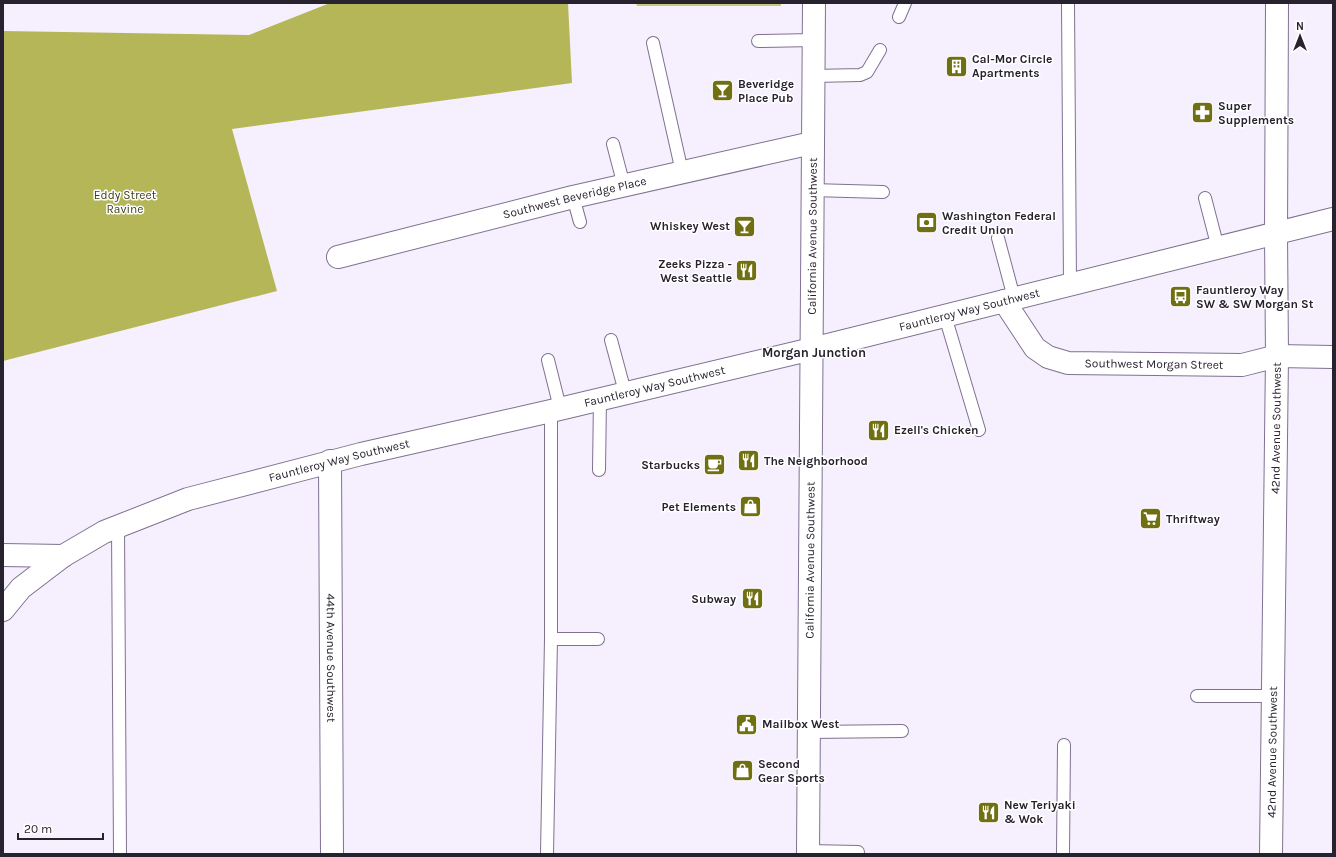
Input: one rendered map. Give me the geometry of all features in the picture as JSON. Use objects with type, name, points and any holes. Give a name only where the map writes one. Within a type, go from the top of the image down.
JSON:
[{"type":"main road","name":"California Avenue Southwest","points":[[808,853],[814,3]]},
{"type":"main road","name":"42nd Avenue Southwest","points":[[1271,854],[1277,356],[1277,3]]},
{"type":"main road","name":"Southwest Beveridge Place","points":[[338,257],[573,197],[812,143]]},
{"type":"main road","name":"Fauntleroy Way Southwest","points":[[3,610],[21,588],[63,556],[104,532],[188,499],[330,461],[556,409],[945,316],[1333,219]]},
{"type":"main road","name":"Southwest Morgan Street","points":[[1009,299],[1035,348],[1048,357],[1068,363],[1242,365],[1277,356],[1333,357]]},
{"type":"main road","name":"44th Avenue Southwest","points":[[330,461],[332,854]]},
{"type":"main road","points":[[3,555],[63,556]]},
{"type":"lane","points":[[899,17],[905,3]]},
{"type":"lane","points":[[1068,3],[1070,284]]},
{"type":"lane","points":[[758,41],[814,40]]},
{"type":"lane","points":[[653,44],[682,172]]},
{"type":"lane","points":[[813,76],[860,75],[867,72],[880,50]]},
{"type":"lane","points":[[613,144],[624,186]]},
{"type":"lane","points":[[812,190],[883,192]]},
{"type":"lane","points":[[573,197],[580,222]]},
{"type":"lane","points":[[1205,198],[1218,248]]},
{"type":"lane","points":[[998,238],[1009,299]]},
{"type":"lane","points":[[945,316],[979,430]]},
{"type":"lane","points":[[611,340],[625,392]]},
{"type":"lane","points":[[547,854],[556,409],[548,360]]},
{"type":"lane","points":[[599,470],[600,398]]},
{"type":"lane","points":[[118,526],[120,854]]},
{"type":"lane","points":[[551,640],[598,640]]},
{"type":"lane","points":[[1197,696],[1273,696]]},
{"type":"lane","points":[[808,732],[902,731]]},
{"type":"lane","points":[[1062,854],[1064,745]]},
{"type":"lane","points":[[808,853],[858,852]]},
{"type":"shaded area","points":[[636,3],[781,3],[781,6],[637,6]]},
{"type":"green space","name":"Eddy Street Ravine","points":[[330,3],[568,3],[572,83],[232,129],[277,291],[3,361],[3,31],[249,35]]},
{"type":"place","name":"Cal-Mor Circle Apartments","points":[[957,66]]},
{"type":"place","name":"Beveridge Place Pub","points":[[723,91]]},
{"type":"place","name":"Super Supplements","points":[[1203,113]]},
{"type":"place","name":"Washington Federal Credit Union","points":[[926,223]]},
{"type":"place","name":"Whiskey West","points":[[745,226]]},
{"type":"place","name":"Zeeks Pizza - West Seattle","points":[[747,271]]},
{"type":"place","name":"Fauntleroy Way SW & SW Morgan St","points":[[1181,297]]},
{"type":"place","name":"Ezell's Chicken","points":[[879,430]]},
{"type":"place","name":"The Neighborhood","points":[[748,461]]},
{"type":"place","name":"Starbucks","points":[[715,465]]},
{"type":"place","name":"Pet Elements","points":[[751,507]]},
{"type":"place","name":"Thriftway","points":[[1151,519]]},
{"type":"place","name":"Subway","points":[[752,599]]},
{"type":"place","name":"Mailbox West","points":[[746,724]]},
{"type":"place","name":"Second Gear Sports","points":[[743,771]]},
{"type":"place","name":"New Teriyaki & Wok","points":[[989,812]]},
{"type":"district","name":"Morgan Junction","points":[[814,352]]}]
